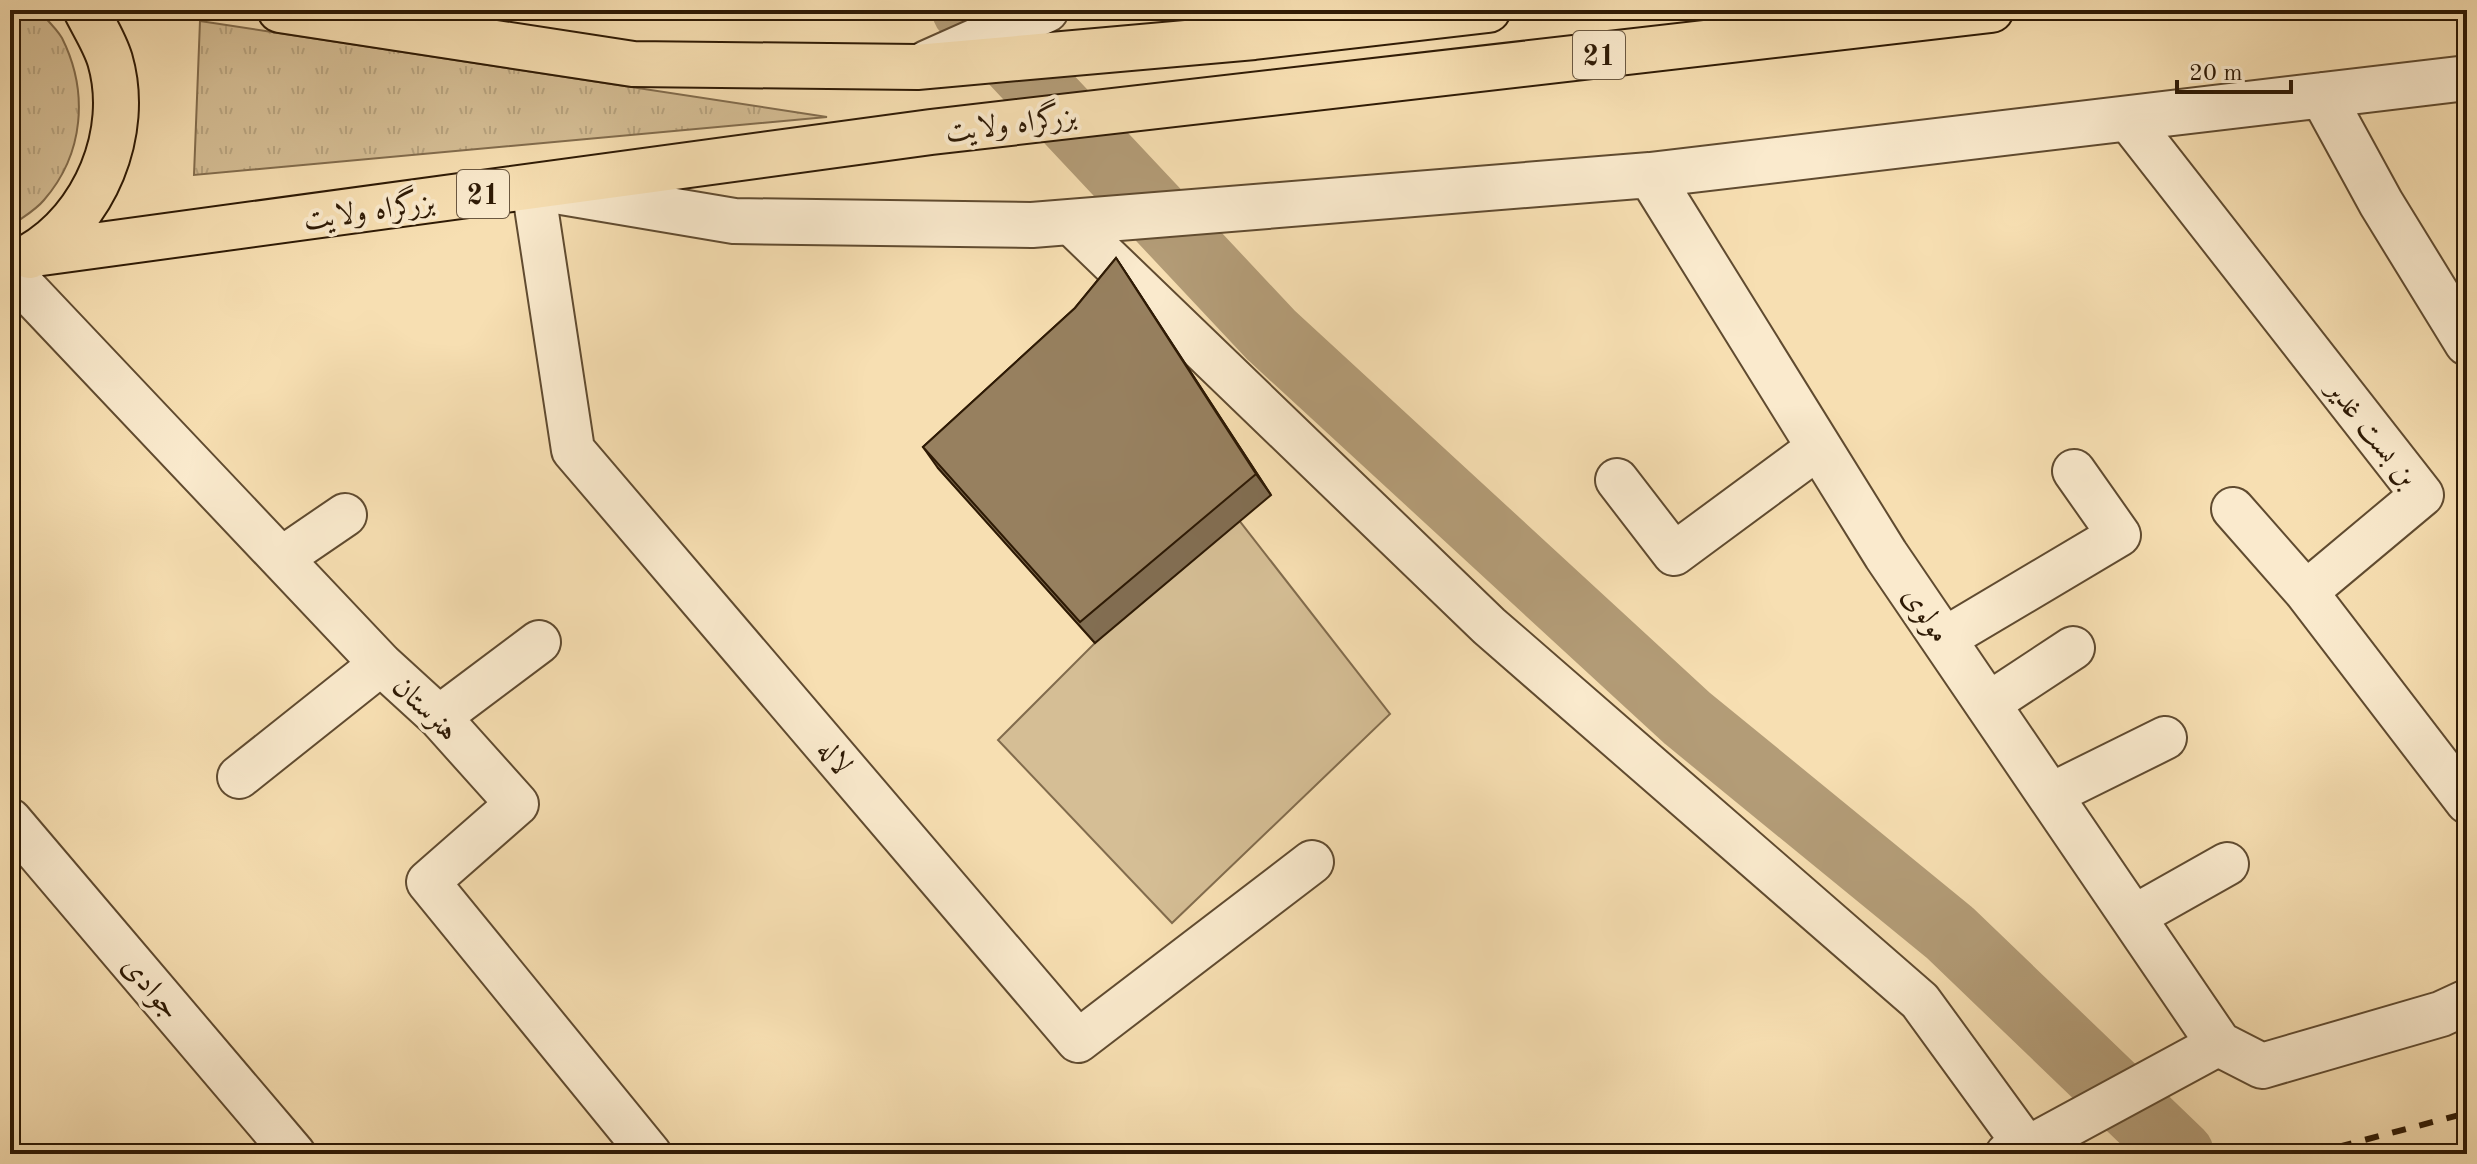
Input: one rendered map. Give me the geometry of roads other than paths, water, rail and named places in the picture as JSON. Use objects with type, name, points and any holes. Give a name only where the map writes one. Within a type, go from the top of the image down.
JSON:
[{"type":"highway","points":[[18,264],[76,218],[105,170],[117,115],[110,60],[86,10]]},
{"type":"highway","name":"بزرگراه ولایت","points":[[280,10],[633,64],[919,67],[1488,10]]},
{"type":"highway","name":"بزرگراه ولایت","points":[[18,264],[533,187],[931,132],[1991,10]]},
{"type":"street","points":[[919,67],[1046,10]]},
{"type":"street","points":[[533,187],[734,221],[1032,225],[1650,175],[2466,80]]},
{"type":"street","points":[[2322,95],[2381,203],[2467,343]]},
{"type":"street","name":"بن بست غدیر","points":[[2128,119],[2422,495],[2306,592]]},
{"type":"street","name":"مولوی","points":[[1650,175],[1886,555],[2218,1045]]},
{"type":"street","name":"لاله","points":[[533,187],[573,450],[1078,1041],[1312,862]]},
{"type":"street","points":[[1072,221],[1489,626],[1920,1001],[2021,1149],[2218,1045],[2262,1066],[2441,1014],[2467,1002]]},
{"type":"street","name":"هنرستان","points":[[18,264],[282,558],[381,664],[439,717],[517,804],[428,882],[650,1154]]},
{"type":"street","points":[[1617,480],[1674,554],[1819,447]]},
{"type":"street","points":[[1944,639],[2119,535],[2074,471]]},
{"type":"street","points":[[2233,509],[2306,592],[2467,802]]},
{"type":"street","points":[[282,558],[345,515]]},
{"type":"street","points":[[439,717],[539,642]]},
{"type":"street","points":[[1988,704],[2073,648]]},
{"type":"street","points":[[239,777],[381,664]]},
{"type":"street","points":[[2050,795],[2165,738]]},
{"type":"street","name":"جوادی","points":[[10,820],[294,1154]]},
{"type":"street","points":[[2133,917],[2227,864]]},
{"type":"waterway","points":[[966,10],[1271,335],[1687,718],[1950,933],[2180,1154]]},
{"type":"railway","points":[[2311,1154],[2467,1113]]}]
